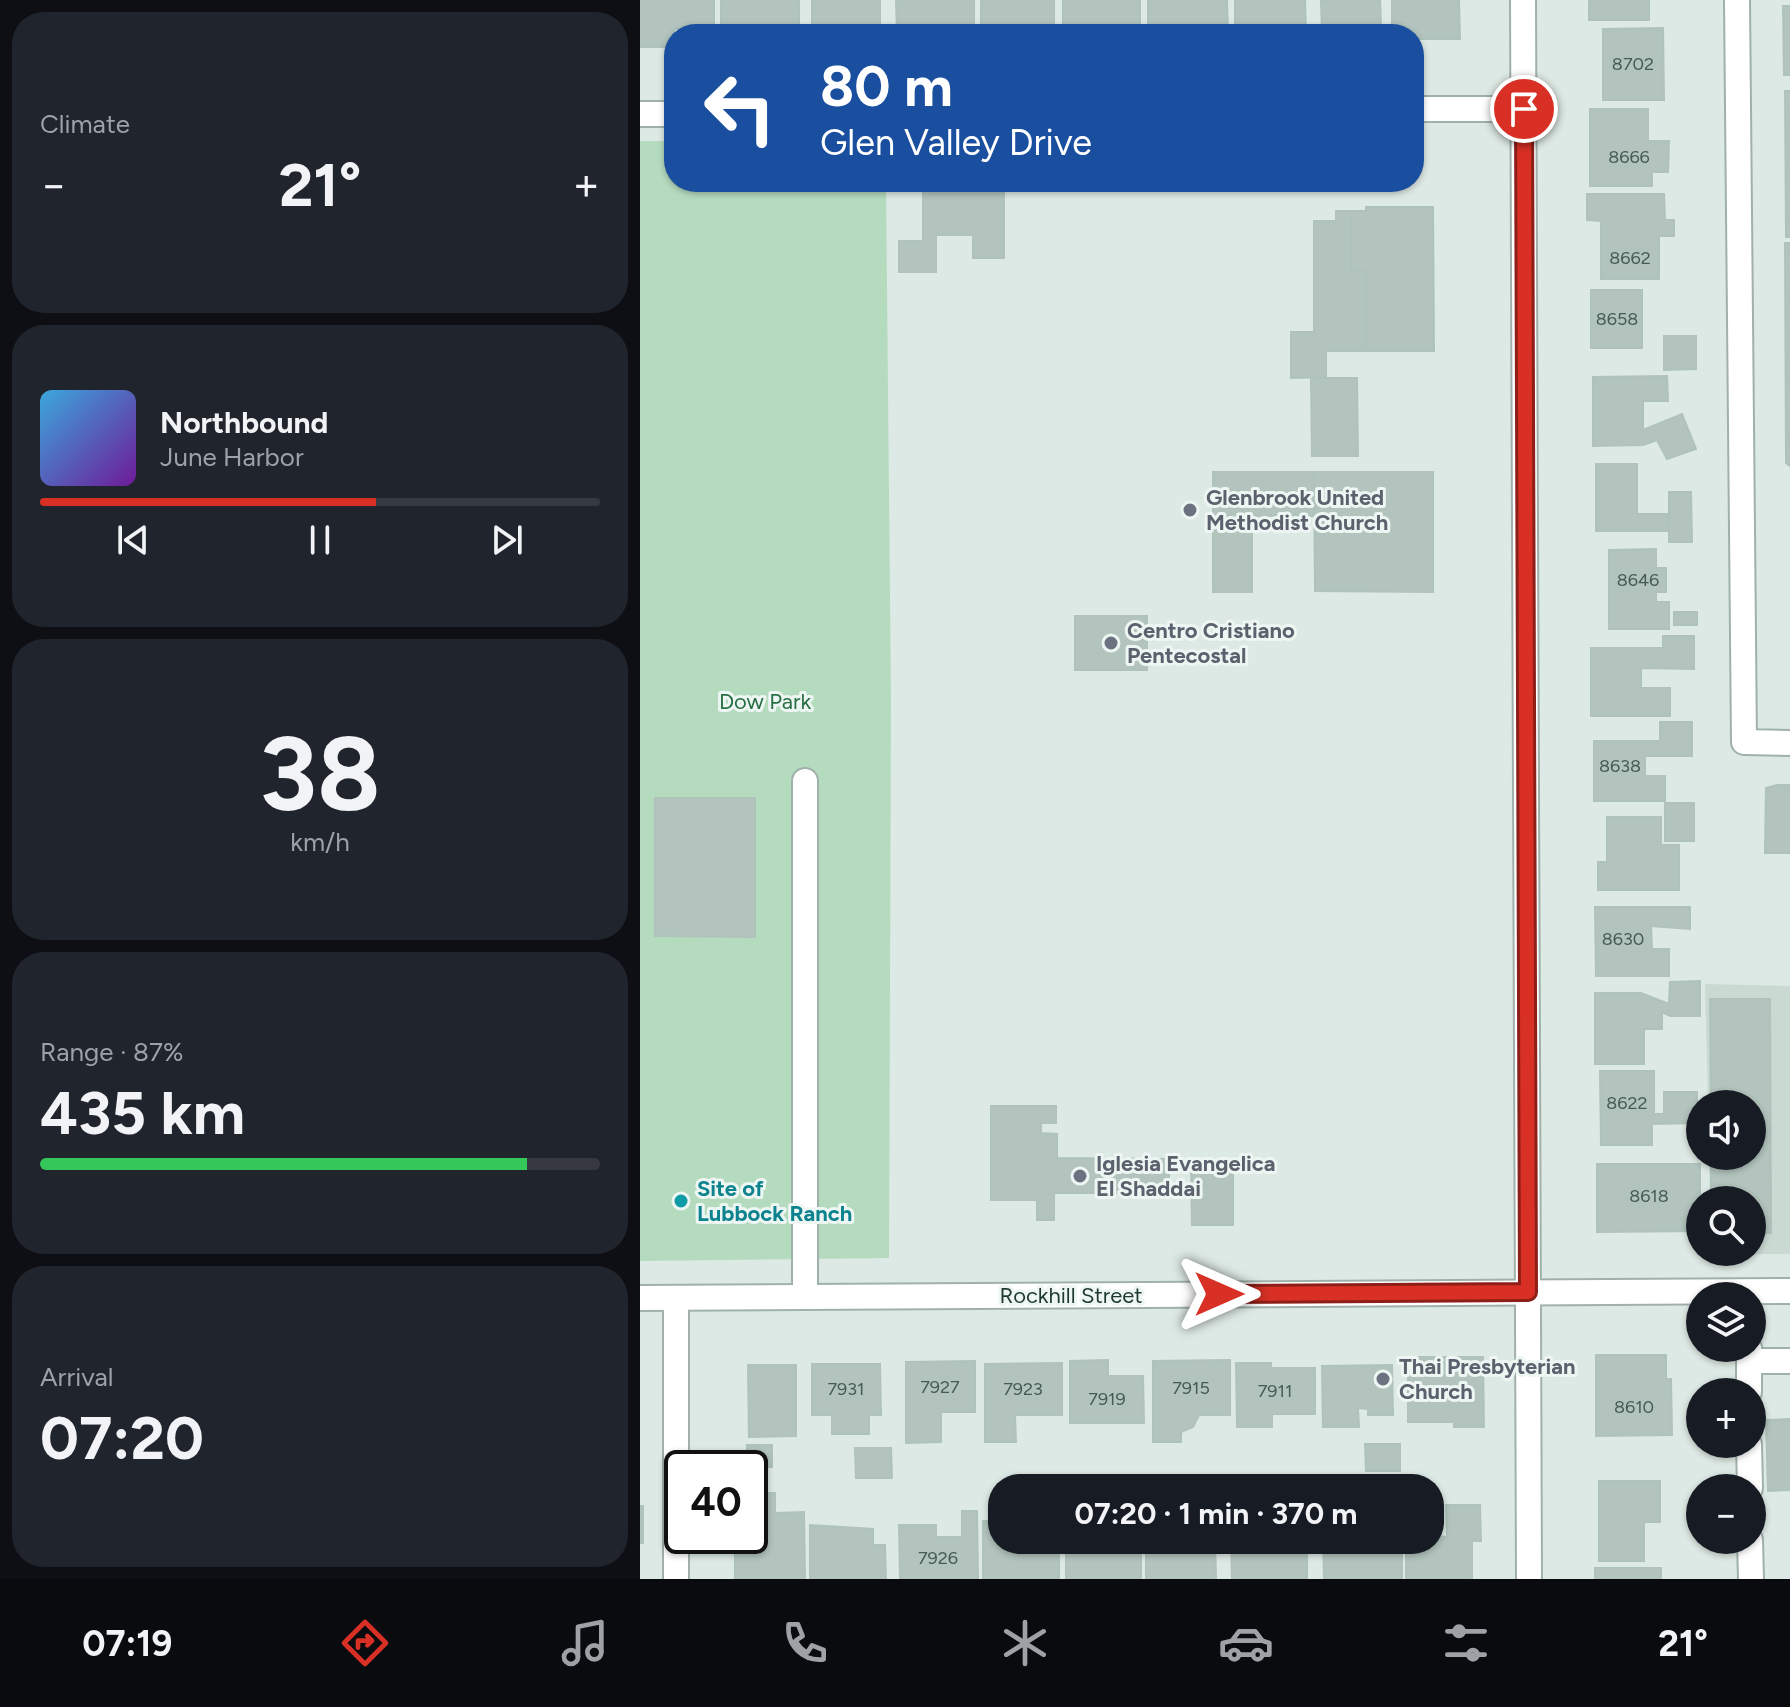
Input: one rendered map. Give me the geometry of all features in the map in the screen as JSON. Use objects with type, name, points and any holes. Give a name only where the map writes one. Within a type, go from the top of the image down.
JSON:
[{"type":"street","points":[[1523,0],[1529,1579]]},
{"type":"street","points":[[1737,0],[1744,742],[1790,743]]},
{"type":"street","points":[[1424,109],[1524,109]]},
{"type":"street","points":[[640,114],[664,114]]},
{"type":"street","points":[[805,781],[805,1297]]},
{"type":"street","name":"Rockhill Street","points":[[1766,1293],[1790,1291]]},
{"type":"street","name":"Rockhill Street","points":[[640,1298],[1686,1293]]},
{"type":"street","points":[[676,1298],[676,1579]]},
{"type":"street","points":[[1766,1357],[1790,1361]]},
{"type":"street","points":[[1750,1554],[1751,1579]]},
{"type":"shaded area","points":[[1705,984],[1790,986],[1790,1254],[1766,1254],[1766,1186],[1710,1186],[1709,1170],[1766,1170],[1766,1090],[1708,1090]]},
{"type":"green space","name":"Dow Park","points":[[640,141],[664,141],[664,192],[886,192],[891,702],[889,1258],[640,1261]]},
{"type":"building","points":[[640,0],[714,0],[714,24],[664,24],[664,47],[640,47]]},
{"type":"building","points":[[721,0],[799,0],[799,24],[721,24]]},
{"type":"building","points":[[812,0],[880,0],[880,24],[812,24]]},
{"type":"building","points":[[896,0],[974,0],[974,24],[897,24]]},
{"type":"building","points":[[981,0],[1054,0],[1054,24],[981,24]]},
{"type":"building","points":[[1063,0],[1140,0],[1140,24],[1063,24]]},
{"type":"building","points":[[1148,0],[1227,0],[1228,24],[1148,24]]},
{"type":"building","points":[[1235,0],[1305,0],[1306,24],[1235,24]]},
{"type":"building","points":[[1321,0],[1380,0],[1381,24],[1322,24]]},
{"type":"building","points":[[1392,0],[1459,0],[1460,39],[1424,39],[1424,24],[1392,24]]},
{"type":"building","points":[[1589,0],[1649,0],[1649,20],[1589,20]]},
{"type":"building","points":[[1783,6],[1790,6],[1790,75],[1784,75]]},
{"type":"building","points":[[1663,28],[1664,100],[1603,100],[1603,29]]},
{"type":"building","points":[[1785,91],[1790,91],[1790,237],[1786,237]]},
{"type":"building","points":[[1590,109],[1648,109],[1648,141],[1669,141],[1668,172],[1652,172],[1652,186],[1590,186]]},
{"type":"building","points":[[923,192],[1004,192],[1004,258],[973,258],[973,235],[936,235],[936,272],[899,272],[899,241],[923,241]]},
{"type":"building","points":[[1587,194],[1664,194],[1665,220],[1674,220],[1674,236],[1659,236],[1659,279],[1601,279],[1601,221],[1587,220]]},
{"type":"building","points":[[1366,207],[1433,207],[1434,351],[1366,351],[1366,271],[1351,271],[1351,211],[1366,211]]},
{"type":"building","points":[[1336,211],[1351,211],[1351,271],[1366,271],[1366,351],[1326,351],[1326,377],[1291,378],[1291,332],[1314,332],[1314,221],[1336,221]]},
{"type":"building","points":[[1785,243],[1790,243],[1790,466],[1786,463]]},
{"type":"building","points":[[1591,290],[1642,290],[1642,348],[1591,348]]},
{"type":"building","points":[[1664,336],[1696,336],[1696,369],[1664,370]]},
{"type":"building","points":[[1667,376],[1668,401],[1643,401],[1643,430],[1682,414],[1696,449],[1667,459],[1657,440],[1643,445],[1593,446],[1593,377]]},
{"type":"building","points":[[1311,378],[1357,378],[1358,456],[1312,456]]},
{"type":"building","points":[[1596,464],[1637,464],[1637,514],[1669,514],[1669,531],[1596,531]]},
{"type":"building","points":[[1213,472],[1314,472],[1314,516],[1252,516],[1252,592],[1213,592]]},
{"type":"building","points":[[1314,472],[1433,472],[1433,592],[1315,591]]},
{"type":"building","points":[[1669,492],[1691,492],[1692,542],[1669,542]]},
{"type":"building","points":[[1656,549],[1656,568],[1666,568],[1666,592],[1656,592],[1656,602],[1669,602],[1669,629],[1609,629],[1609,550]]},
{"type":"building","points":[[1674,612],[1697,612],[1697,625],[1674,625]]},
{"type":"building","name":"Centro Cristiano Pentecostal","points":[[1075,616],[1147,616],[1147,670],[1075,670]]},
{"type":"building","points":[[1663,636],[1694,636],[1694,669],[1641,668],[1641,688],[1670,688],[1670,716],[1591,716],[1591,648],[1663,648]]},
{"type":"building","points":[[1660,722],[1692,722],[1692,756],[1645,756],[1645,776],[1665,776],[1665,801],[1594,801],[1594,741],[1660,741]]},
{"type":"building","points":[[1790,785],[1790,853],[1765,853],[1766,788]]},
{"type":"building","points":[[655,798],[755,798],[755,937],[655,936]]},
{"type":"building","points":[[1665,803],[1694,803],[1694,841],[1665,841]]},
{"type":"building","points":[[1607,817],[1661,817],[1661,845],[1679,845],[1679,890],[1598,890],[1598,862],[1607,862]]},
{"type":"building","points":[[1595,907],[1690,907],[1690,929],[1651,926],[1652,949],[1669,949],[1669,976],[1596,976]]},
{"type":"building","points":[[1700,981],[1700,1016],[1670,1016],[1662,1012],[1662,1029],[1644,1029],[1644,1064],[1595,1064],[1595,993],[1641,993],[1669,1004],[1670,982]]},
{"type":"building","points":[[1710,999],[1770,999],[1771,1233],[1766,1233],[1766,1186],[1711,1186],[1711,1170],[1766,1170],[1766,1090],[1711,1090]]},
{"type":"building","points":[[1600,1071],[1654,1071],[1654,1114],[1664,1114],[1664,1092],[1686,1092],[1686,1123],[1652,1124],[1652,1145],[1601,1145]]},
{"type":"building","name":"Iglesia Evangelica El Shaddai","points":[[991,1106],[1056,1106],[1056,1123],[1041,1123],[1041,1133],[1057,1134],[1057,1158],[1169,1159],[1169,1193],[1054,1193],[1054,1220],[1037,1220],[1037,1200],[991,1200]]},
{"type":"building","points":[[1191,1163],[1233,1163],[1233,1225],[1192,1225]]},
{"type":"building","points":[[1597,1164],[1686,1164],[1686,1170],[1700,1170],[1700,1186],[1686,1186],[1686,1231],[1597,1232]]},
{"type":"building","points":[[1596,1355],[1666,1355],[1666,1379],[1671,1379],[1672,1435],[1596,1436]]},
{"type":"building","points":[[1408,1357],[1483,1357],[1484,1427],[1454,1427],[1454,1422],[1408,1422]]},
{"type":"building","points":[[1108,1360],[1108,1376],[1143,1376],[1144,1423],[1070,1423],[1070,1361]]},
{"type":"building","points":[[1230,1360],[1230,1415],[1199,1415],[1193,1427],[1181,1432],[1181,1442],[1153,1442],[1153,1361]]},
{"type":"building","points":[[975,1361],[975,1412],[941,1412],[941,1442],[906,1443],[906,1362]]},
{"type":"building","points":[[1062,1363],[1062,1415],[1015,1415],[1016,1442],[985,1442],[985,1364]]},
{"type":"building","points":[[1236,1363],[1271,1363],[1271,1368],[1315,1368],[1315,1414],[1272,1414],[1272,1427],[1237,1427]]},
{"type":"building","points":[[812,1364],[880,1364],[881,1415],[869,1415],[869,1434],[832,1434],[832,1415],[812,1415]]},
{"type":"building","points":[[748,1365],[796,1365],[796,1436],[749,1437]]},
{"type":"building","points":[[1392,1365],[1393,1415],[1368,1415],[1368,1409],[1358,1408],[1359,1427],[1323,1427],[1322,1366]]},
{"type":"building","points":[[1790,1419],[1790,1490],[1768,1491],[1766,1420]]},
{"type":"building","points":[[1365,1444],[1400,1444],[1400,1471],[1366,1471]]},
{"type":"building","points":[[747,1445],[772,1445],[772,1467],[768,1467],[768,1450],[747,1450]]},
{"type":"building","points":[[855,1448],[891,1448],[892,1478],[856,1478]]},
{"type":"building","points":[[1599,1481],[1660,1481],[1660,1522],[1644,1522],[1644,1561],[1599,1561]]},
{"type":"building","points":[[768,1493],[775,1493],[775,1513],[804,1512],[805,1579],[735,1579],[735,1554],[768,1554]]},
{"type":"building","points":[[1446,1505],[1480,1505],[1481,1541],[1472,1541],[1472,1579],[1406,1579],[1406,1554],[1444,1554],[1444,1537],[1447,1537]]},
{"type":"building","points":[[640,1506],[643,1506],[643,1543],[640,1543]]},
{"type":"building","points":[[962,1511],[977,1511],[978,1579],[900,1579],[899,1525],[936,1525],[936,1537],[962,1537]]},
{"type":"building","points":[[983,1521],[988,1521],[988,1554],[1059,1554],[1059,1579],[983,1579]]},
{"type":"building","points":[[810,1525],[873,1529],[873,1545],[885,1545],[886,1579],[810,1579]]},
{"type":"building","points":[[1066,1554],[1141,1554],[1141,1579],[1066,1579]]},
{"type":"building","points":[[1146,1554],[1215,1554],[1216,1579],[1146,1579]]},
{"type":"building","points":[[1231,1554],[1307,1554],[1307,1579],[1232,1579]]},
{"type":"building","points":[[1323,1554],[1402,1554],[1402,1579],[1324,1579]]},
{"type":"building","points":[[1595,1568],[1661,1568],[1661,1579],[1595,1579]]},
{"type":"place","name":"Glenbrook United Methodist Church","points":[[1190,510]]},
{"type":"place","name":"Centro Cristiano Pentecostal","points":[[1111,643]]},
{"type":"place","name":"Iglesia Evangelica El Shaddai","points":[[1080,1176]]},
{"type":"place","name":"Site of Lubbock Ranch","points":[[681,1201]]},
{"type":"place","name":"Thai Presbyterian Church","points":[[1383,1379]]},
{"type":"route","points":[[1219,1294],[1528,1292],[1524,109]]}]
